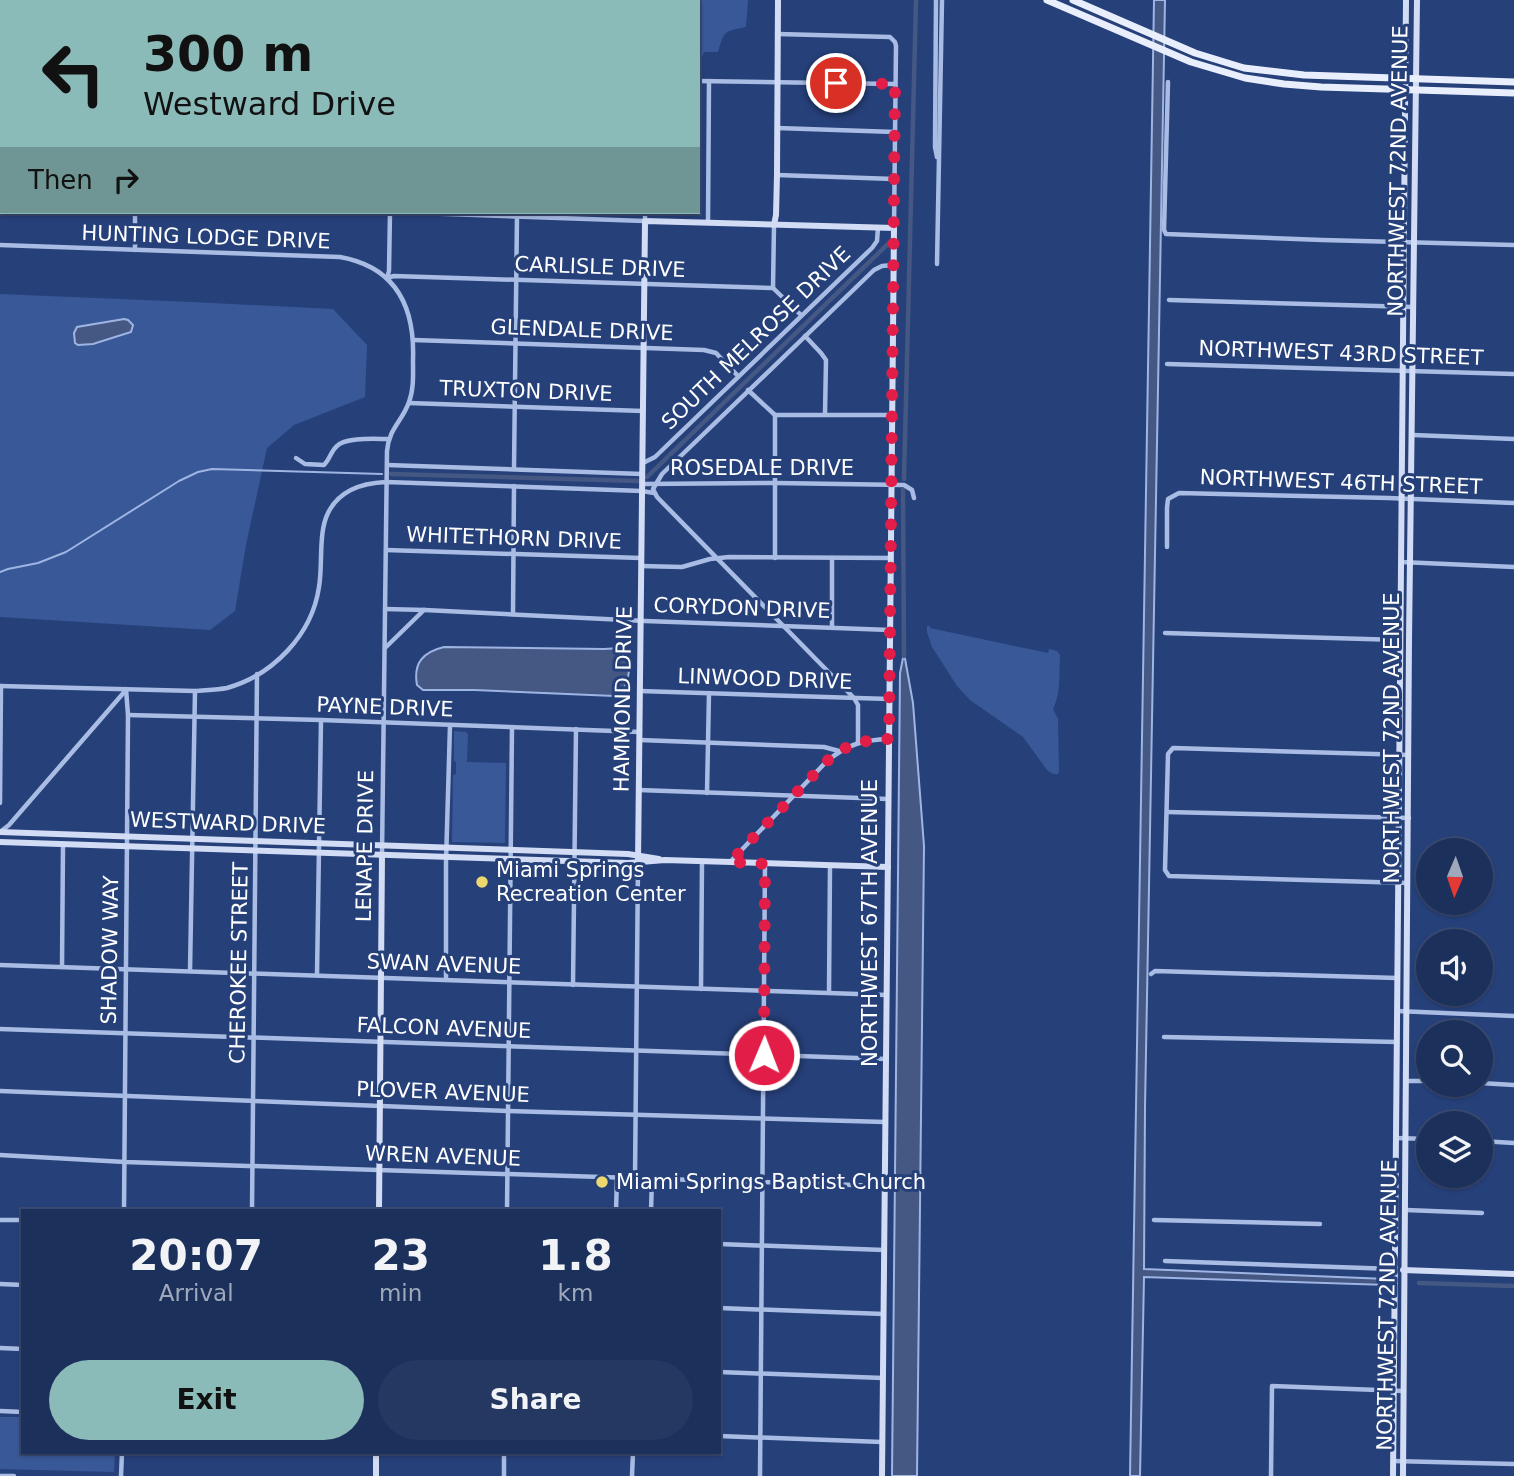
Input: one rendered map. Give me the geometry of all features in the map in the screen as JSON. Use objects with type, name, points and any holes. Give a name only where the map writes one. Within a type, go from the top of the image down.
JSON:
[{"type":"main road","points":[[1047,0],[1177,56],[1245,78],[1321,87],[1514,93]]},
{"type":"main road","points":[[1073,0],[1219,61],[1265,71],[1304,75],[1514,82]]},
{"type":"street","points":[[778,0],[773,288],[801,315]]},
{"type":"street","points":[[937,264],[938,161],[935,147],[939,0]]},
{"type":"street","name":"NORTHWEST 72ND AVENUE","points":[[1393,1476],[1406,0]]},
{"type":"street","name":"NORTHWEST 72ND AVENUE","points":[[1403,1476],[1417,0]]},
{"type":"street","name":"NORTHWEST 67TH AVENUE","points":[[778,34],[890,37],[896,45],[882,1476]]},
{"type":"street","points":[[700,80],[895,84]]},
{"type":"street","points":[[708,223],[709,81]]},
{"type":"street","points":[[1168,82],[1166,234],[1514,245]]},
{"type":"street","points":[[777,128],[895,132]]},
{"type":"street","points":[[777,175],[894,179]]},
{"type":"street","points":[[135,214],[135,250]]},
{"type":"street","points":[[387,278],[390,214]]},
{"type":"street","points":[[454,214],[894,228]]},
{"type":"street","points":[[645,214],[645,221]]},
{"type":"street","points":[[514,469],[517,216]]},
{"type":"street","name":"HAMMOND DRIVE","points":[[635,1178],[645,221]]},
{"type":"street","name":"SOUTH MELROSE DRIVE","points":[[643,463],[655,457],[875,245],[878,228]]},
{"type":"street","name":"HUNTING LODGE DRIVE","points":[[0,246],[340,257],[362,263],[387,278],[407,308],[414,340],[412,388],[409,403],[388,439],[386,482]]},
{"type":"street","points":[[654,494],[654,484],[662,474],[748,390],[874,270],[893,265]]},
{"type":"street","name":"CARLISLE DRIVE","points":[[387,278],[516,279],[773,288]]},
{"type":"street","points":[[1169,300],[1414,307]]},
{"type":"street","points":[[805,336],[826,360],[825,414]]},
{"type":"street","name":"GLENDALE DRIVE","points":[[414,340],[711,351],[738,376]]},
{"type":"street","name":"NORTHWEST 43RD STREET","points":[[1167,364],[1514,374]]},
{"type":"street","points":[[748,390],[775,415],[892,415]]},
{"type":"street","name":"TRUXTON DRIVE","points":[[409,403],[643,411]]},
{"type":"street","points":[[775,415],[775,558]]},
{"type":"street","points":[[1402,443],[1413,435],[1514,439]]},
{"type":"street","points":[[296,458],[305,464],[324,465],[335,447],[344,441],[388,439]]},
{"type":"street","points":[[387,465],[642,474]]},
{"type":"street","points":[[662,474],[662,480],[666,484]]},
{"type":"street","points":[[0,803],[1,686],[195,691],[223,689],[239,684],[276,663],[299,638],[309,621],[319,587],[323,530],[329,511],[335,502],[355,488],[373,482],[642,487],[654,494],[854,698],[858,705],[858,743]]},
{"type":"street","name":"LENAPE DRIVE","points":[[379,1209],[386,482]]},
{"type":"street","name":"ROSEDALE DRIVE","points":[[642,487],[654,484],[891,484]]},
{"type":"street","points":[[891,484],[910,487],[914,498]]},
{"type":"street","points":[[513,614],[514,486]]},
{"type":"street","name":"NORTHWEST 46TH STREET","points":[[1167,547],[1168,499],[1180,493],[1514,503]]},
{"type":"street","name":"WHITETHORN DRIVE","points":[[386,550],[641,558]]},
{"type":"street","points":[[832,558],[832,628]]},
{"type":"street","name":"WHITETHORN DRIVE","points":[[641,566],[682,567],[710,559],[890,558]]},
{"type":"street","points":[[1401,562],[1514,566]]},
{"type":"street","name":"CORYDON DRIVE","points":[[385,609],[890,630]]},
{"type":"street","points":[[385,648],[425,610]]},
{"type":"street","points":[[1165,633],[1400,640]]},
{"type":"street","points":[[1400,668],[1403,673],[1409,675]]},
{"type":"street","name":"CHEROKEE STREET","points":[[251,1209],[257,674]]},
{"type":"street","points":[[0,832],[9,825],[126,689]]},
{"type":"street","name":"SHADOW WAY","points":[[124,1209],[126,689]]},
{"type":"street","points":[[190,971],[195,691]]},
{"type":"street","name":"LINWOOD DRIVE","points":[[640,691],[889,699]]},
{"type":"street","points":[[707,793],[709,693]]},
{"type":"street","name":"PAYNE DRIVE","points":[[128,715],[640,732]]},
{"type":"street","points":[[317,975],[321,720]]},
{"type":"street","points":[[446,980],[450,725]]},
{"type":"street","points":[[507,1209],[512,727]]},
{"type":"street","points":[[573,985],[576,729]]},
{"type":"street","points":[[730,862],[839,751],[868,740],[889,739]]},
{"type":"street","points":[[640,740],[824,747],[839,751]]},
{"type":"street","points":[[1408,883],[1169,876],[1165,870],[1168,754],[1173,748],[1409,755]]},
{"type":"street","points":[[639,790],[888,799]]},
{"type":"street","points":[[1167,812],[1409,818]]},
{"type":"street","name":"WESTWARD DRIVE","points":[[0,832],[574,852],[702,862],[888,867]]},
{"type":"street","name":"WESTWARD DRIVE","points":[[0,842],[446,858],[638,863],[664,860]]},
{"type":"street","points":[[62,967],[64,845]]},
{"type":"street","points":[[701,989],[702,862]]},
{"type":"street","points":[[760,1476],[765,864]]},
{"type":"street","points":[[829,992],[830,866]]},
{"type":"street","name":"SWAN AVENUE","points":[[0,965],[887,995]]},
{"type":"street","points":[[1151,974],[1154,971],[1397,978]]},
{"type":"street","points":[[1397,1011],[1514,1016]]},
{"type":"street","name":"FALCON AVENUE","points":[[0,1029],[886,1059]]},
{"type":"street","points":[[1164,1037],[1396,1042]]},
{"type":"street","points":[[1407,1081],[1416,1081]]},
{"type":"street","points":[[1493,1084],[1514,1085]]},
{"type":"street","name":"PLOVER AVENUE","points":[[0,1091],[508,1111],[885,1122]]},
{"type":"street","points":[[1396,1138],[1416,1138]]},
{"type":"street","points":[[1493,1142],[1514,1143]]},
{"type":"street","name":"WREN AVENUE","points":[[0,1155],[125,1162],[885,1186]]},
{"type":"street","points":[[617,1177],[617,1209]]},
{"type":"street","points":[[651,1209],[652,1179]]},
{"type":"street","points":[[1405,1210],[1482,1213]]},
{"type":"street","points":[[0,1220],[21,1220]]},
{"type":"street","points":[[1154,1220],[1320,1224]]},
{"type":"street","points":[[721,1244],[884,1250]]},
{"type":"street","points":[[1165,1261],[1514,1273]]},
{"type":"street","points":[[0,1284],[21,1285]]},
{"type":"street","points":[[721,1308],[884,1314]]},
{"type":"street","points":[[0,1348],[21,1349]]},
{"type":"street","points":[[721,1372],[883,1378]]},
{"type":"street","points":[[1271,1476],[1272,1386],[1404,1391]]},
{"type":"street","points":[[0,1411],[21,1412]]},
{"type":"street","points":[[721,1436],[883,1442]]},
{"type":"street","points":[[121,1454],[121,1476]]},
{"type":"street","points":[[376,1454],[376,1476]]},
{"type":"street","points":[[504,1454],[504,1476]]},
{"type":"street","points":[[632,1476],[633,1454]]},
{"type":"street","points":[[1393,1461],[1514,1464]]},
{"type":"street","points":[[0,1476],[15,1476]]},
{"type":"shaded area","points":[[700,0],[748,0],[746,27],[726,33],[718,52],[704,52],[700,64]]},
{"type":"shaded area","points":[[1154,0],[1165,0],[1144,1269],[1387,1279],[1387,1285],[1144,1277],[1140,1476],[1130,1476]]},
{"type":"shaded area","points":[[0,294],[333,309],[367,345],[365,397],[294,425],[267,448],[235,611],[210,630],[0,617]]},
{"type":"shaded area","points":[[124,319],[133,325],[131,332],[93,344],[75,343],[74,333],[77,327]]},
{"type":"shaded area","points":[[927,626],[1048,653],[1049,649],[1057,651],[1060,655],[1059,683],[1053,709],[1058,719],[1058,774],[1047,770],[1023,737],[970,700],[957,686],[932,647]]},
{"type":"shaded area","points":[[444,647],[620,648],[627,652],[628,677],[623,689],[614,696],[423,690],[417,685],[418,665],[425,655]]},
{"type":"shaded area","points":[[904,653],[913,703],[924,846],[917,1476],[892,1476],[900,673]]},
{"type":"shaded area","points":[[454,731],[468,734],[467,762],[506,763],[505,843],[452,842],[453,775],[456,774]]},
{"type":"shaded area","points":[[0,1417],[21,1417],[21,1454],[115,1454],[114,1472],[0,1469]]},
{"type":"waterway","points":[[904,479],[916,0]]},
{"type":"waterway","points":[[647,477],[891,241]]},
{"type":"waterway","points":[[0,572],[38,563],[66,552],[179,481],[198,472],[212,469],[382,474]]},
{"type":"waterway","points":[[391,474],[638,481]]},
{"type":"waterway","points":[[903,490],[904,656]]},
{"type":"waterway","points":[[1419,1283],[1514,1286]]},
{"type":"place","name":"Miami Springs Recreation Center","points":[[482,882]]},
{"type":"place","name":"Miami Springs Baptist Church","points":[[602,1182]]},
{"type":"route","points":[[764,1055],[765,864],[730,862],[839,751],[868,740],[889,739],[895,84],[836,83]]}]
